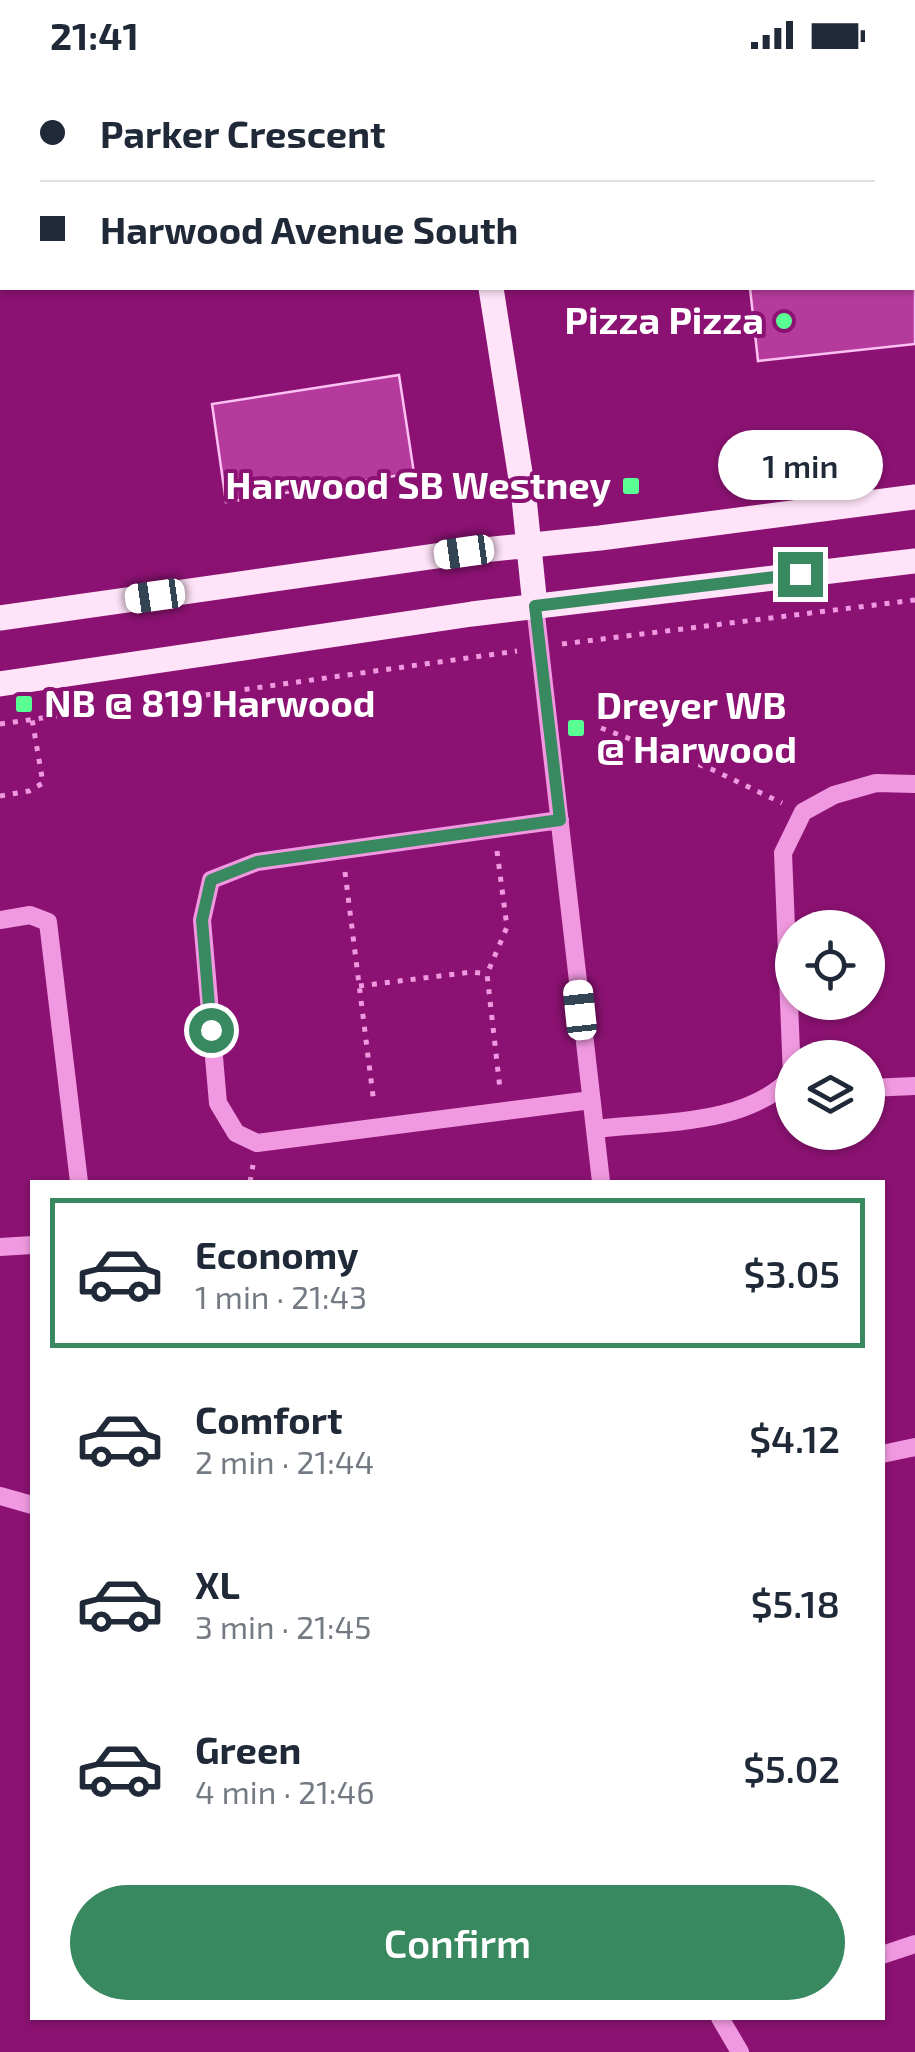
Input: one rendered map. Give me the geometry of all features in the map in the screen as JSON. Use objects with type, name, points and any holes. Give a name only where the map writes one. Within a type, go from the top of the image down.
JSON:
[{"type":"main road","points":[[490,290],[530,544],[535,606]]},
{"type":"main road","points":[[0,618],[530,544],[915,497]]},
{"type":"main road","points":[[0,684],[535,606],[915,561]]},
{"type":"street","points":[[535,606],[601,1180]]},
{"type":"street","points":[[595,1129],[718,1116],[777,1094],[792,1077],[783,853],[803,812],[834,796],[876,783],[915,784]]},
{"type":"street","points":[[560,820],[257,862],[211,880],[202,920],[218,1102],[236,1133],[256,1143],[591,1100]]},
{"type":"street","points":[[0,920],[30,915],[48,922],[78,1180]]},
{"type":"street","points":[[885,1087],[915,1086]]},
{"type":"street","points":[[0,1247],[30,1245]]},
{"type":"street","points":[[885,1453],[915,1447]]},
{"type":"street","points":[[0,1496],[30,1504]]},
{"type":"street","points":[[885,1954],[915,1944]]},
{"type":"street","points":[[724,2020],[740,2052]]},
{"type":"path","points":[[598,638],[915,600]]},
{"type":"path","points":[[0,724],[489,655]]},
{"type":"path","points":[[0,796],[28,792],[42,784],[32,719]]},
{"type":"path","points":[[601,728],[711,769],[803,812]]},
{"type":"path","points":[[494,828],[507,927],[487,974],[503,1112]]},
{"type":"path","points":[[342,849],[378,1128]]},
{"type":"path","points":[[359,986],[472,972],[487,974]]},
{"type":"building","points":[[750,290],[915,290],[915,344],[758,361]]},
{"type":"building","points":[[399,375],[414,473],[226,502],[212,404]]},
{"type":"place","name":"Pizza Pizza","points":[[784,321]]},
{"type":"place","name":"Harwood SB Westney","points":[[631,486]]},
{"type":"place","name":"NB @ 819 Harwood","points":[[24,704]]},
{"type":"place","name":"Dreyer WB @ Harwood","points":[[576,728]]},
{"type":"route","points":[[211,1030],[202,920],[211,880],[257,862],[560,820],[535,606],[800,574]]}]
